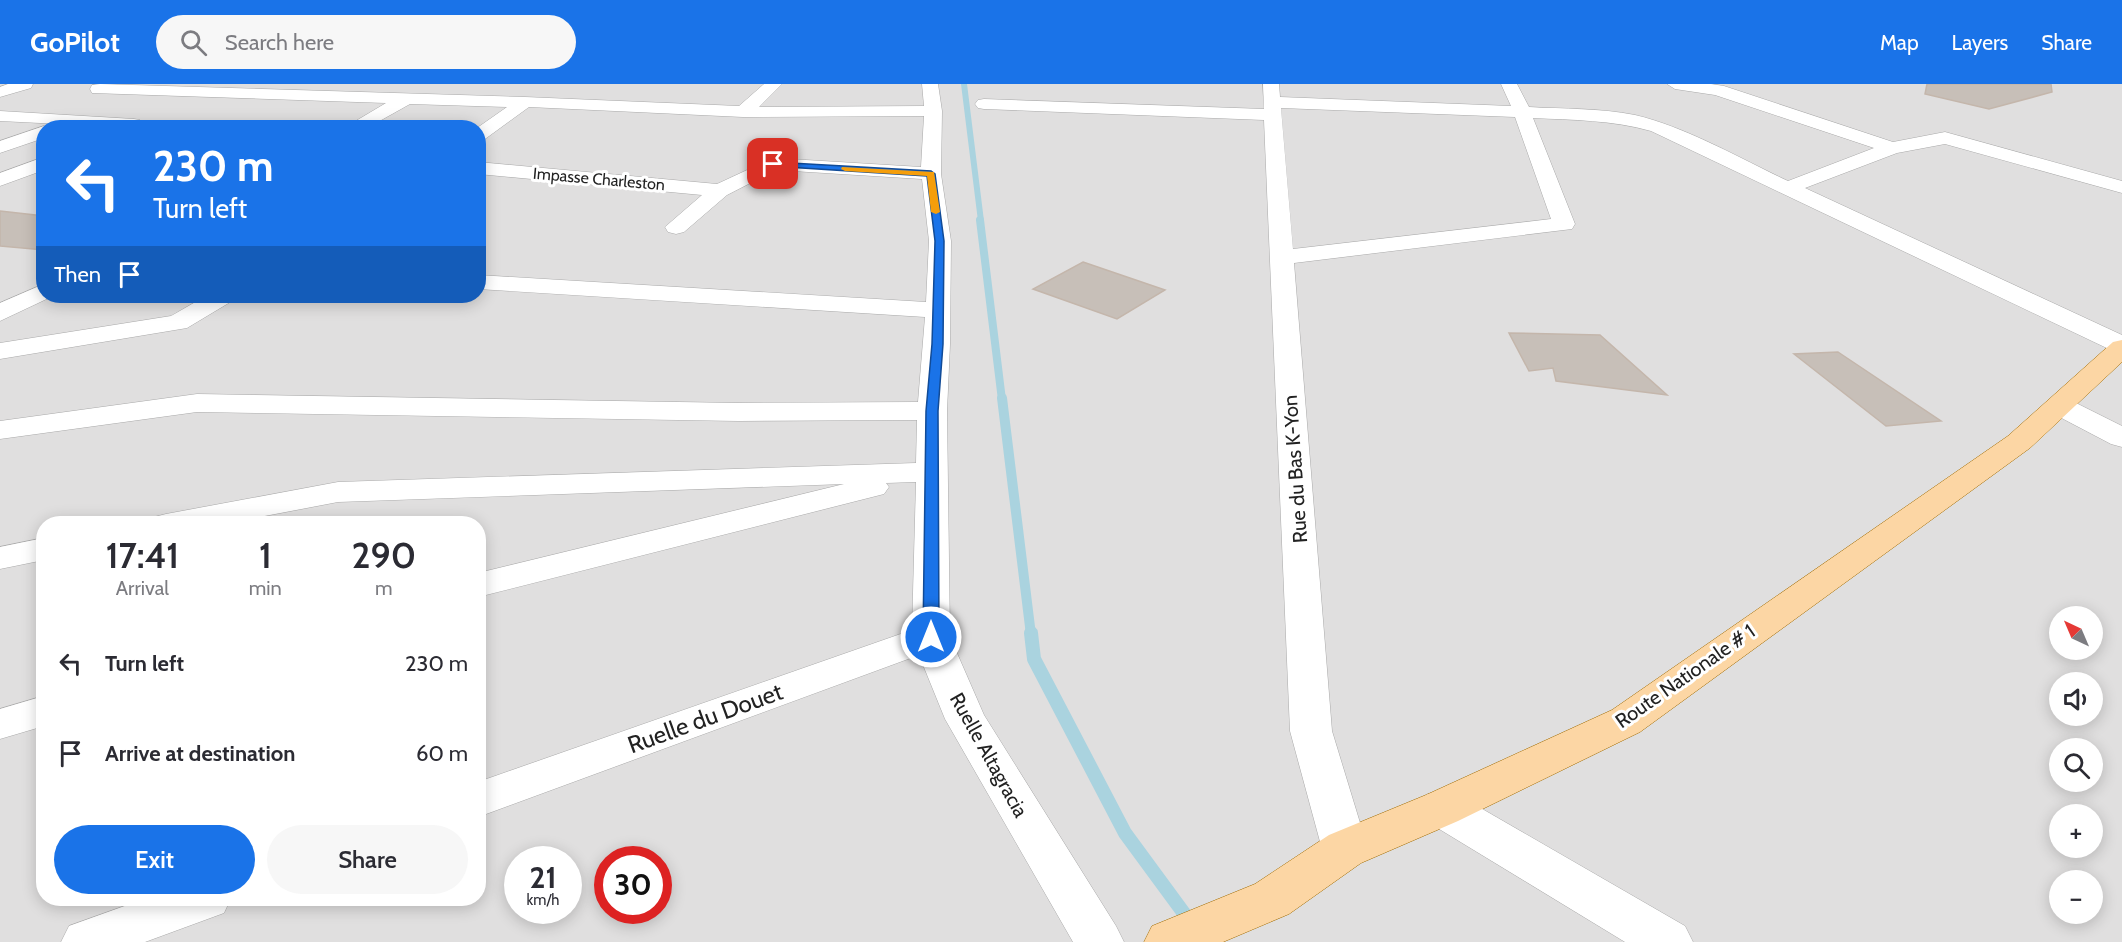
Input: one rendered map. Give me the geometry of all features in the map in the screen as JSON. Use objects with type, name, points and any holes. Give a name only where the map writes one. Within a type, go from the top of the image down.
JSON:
[{"type":"main road","name":"Route Nationale # 1","points":[[1169,942],[1272,899],[1345,849],[1442,808],[1626,721],[2019,442],[2122,346]]},
{"type":"street","points":[[0,92],[26,84]]},
{"type":"street","points":[[110,84],[98,89],[525,102],[743,112],[931,98]]},
{"type":"street","points":[[743,112],[774,84]]},
{"type":"street","points":[[1282,257],[1564,224],[1522,112],[1509,84]]},
{"type":"street","points":[[1675,84],[1718,90],[1892,148]]},
{"type":"street","points":[[178,107],[210,94]]},
{"type":"street","name":"Ruelle Altagracia","points":[[931,98],[931,174],[940,241],[932,411],[931,637],[964,719],[1099,942]]},
{"type":"street","points":[[368,120],[407,99]]},
{"type":"street","points":[[984,104],[1272,101],[1610,117],[1657,127],[2122,346]]},
{"type":"street","name":"Rue du Bas K-Yon","points":[[1272,101],[1311,731],[1345,849]]},
{"type":"street","points":[[486,129],[525,102]]},
{"type":"street","points":[[0,116],[61,120]]},
{"type":"street","points":[[146,120],[156,116]]},
{"type":"street","points":[[0,147],[36,135]]},
{"type":"street","points":[[1786,188],[1892,148],[1945,138],[2122,187]]},
{"type":"street","points":[[676,228],[720,191],[773,164],[931,174]]},
{"type":"street","points":[[0,180],[36,166]]},
{"type":"street","name":"Impasse Charleston","points":[[486,169],[720,191]]},
{"type":"street","points":[[486,282],[938,310]]},
{"type":"street","points":[[0,313],[36,295]]},
{"type":"street","points":[[0,351],[178,323],[211,303]]},
{"type":"street","points":[[0,430],[197,403],[739,412],[932,411]]},
{"type":"street","points":[[2060,406],[2122,438]]},
{"type":"street","points":[[209,516],[338,492],[932,472]]},
{"type":"street","points":[[486,583],[932,472]]},
{"type":"street","points":[[0,558],[36,551]]},
{"type":"street","name":"Ruelle du Douet","points":[[486,797],[931,637]]},
{"type":"street","points":[[0,724],[36,713]]},
{"type":"street","points":[[1442,808],[1668,942]]},
{"type":"street","points":[[86,942],[185,906]]},
{"type":"shaded area","points":[[0,84],[2122,84],[2122,942],[0,942]]},
{"type":"building","points":[[1927,84],[2051,84],[2052,92],[1989,109],[1925,94]]},
{"type":"building","points":[[0,211],[36,215],[36,249],[0,246]]},
{"type":"building","points":[[1083,262],[1165,290],[1117,319],[1033,289]]},
{"type":"building","points":[[1509,333],[1600,335],[1667,395],[1556,381],[1553,368],[1529,371]]},
{"type":"building","points":[[1838,352],[1941,421],[1886,426],[1794,354]]},
{"type":"waterway","points":[[964,84],[981,221]]},
{"type":"waterway","points":[[980,220],[1002,400]]},
{"type":"waterway","points":[[1002,398],[1031,635]]},
{"type":"waterway","points":[[1031,633],[1034,659],[1125,833],[1205,942]]},
{"type":"slow traffic","points":[[845,169],[931,174],[936,212]]},
{"type":"route","points":[[773,164],[931,174],[940,241],[938,344],[932,411],[931,637]]}]
